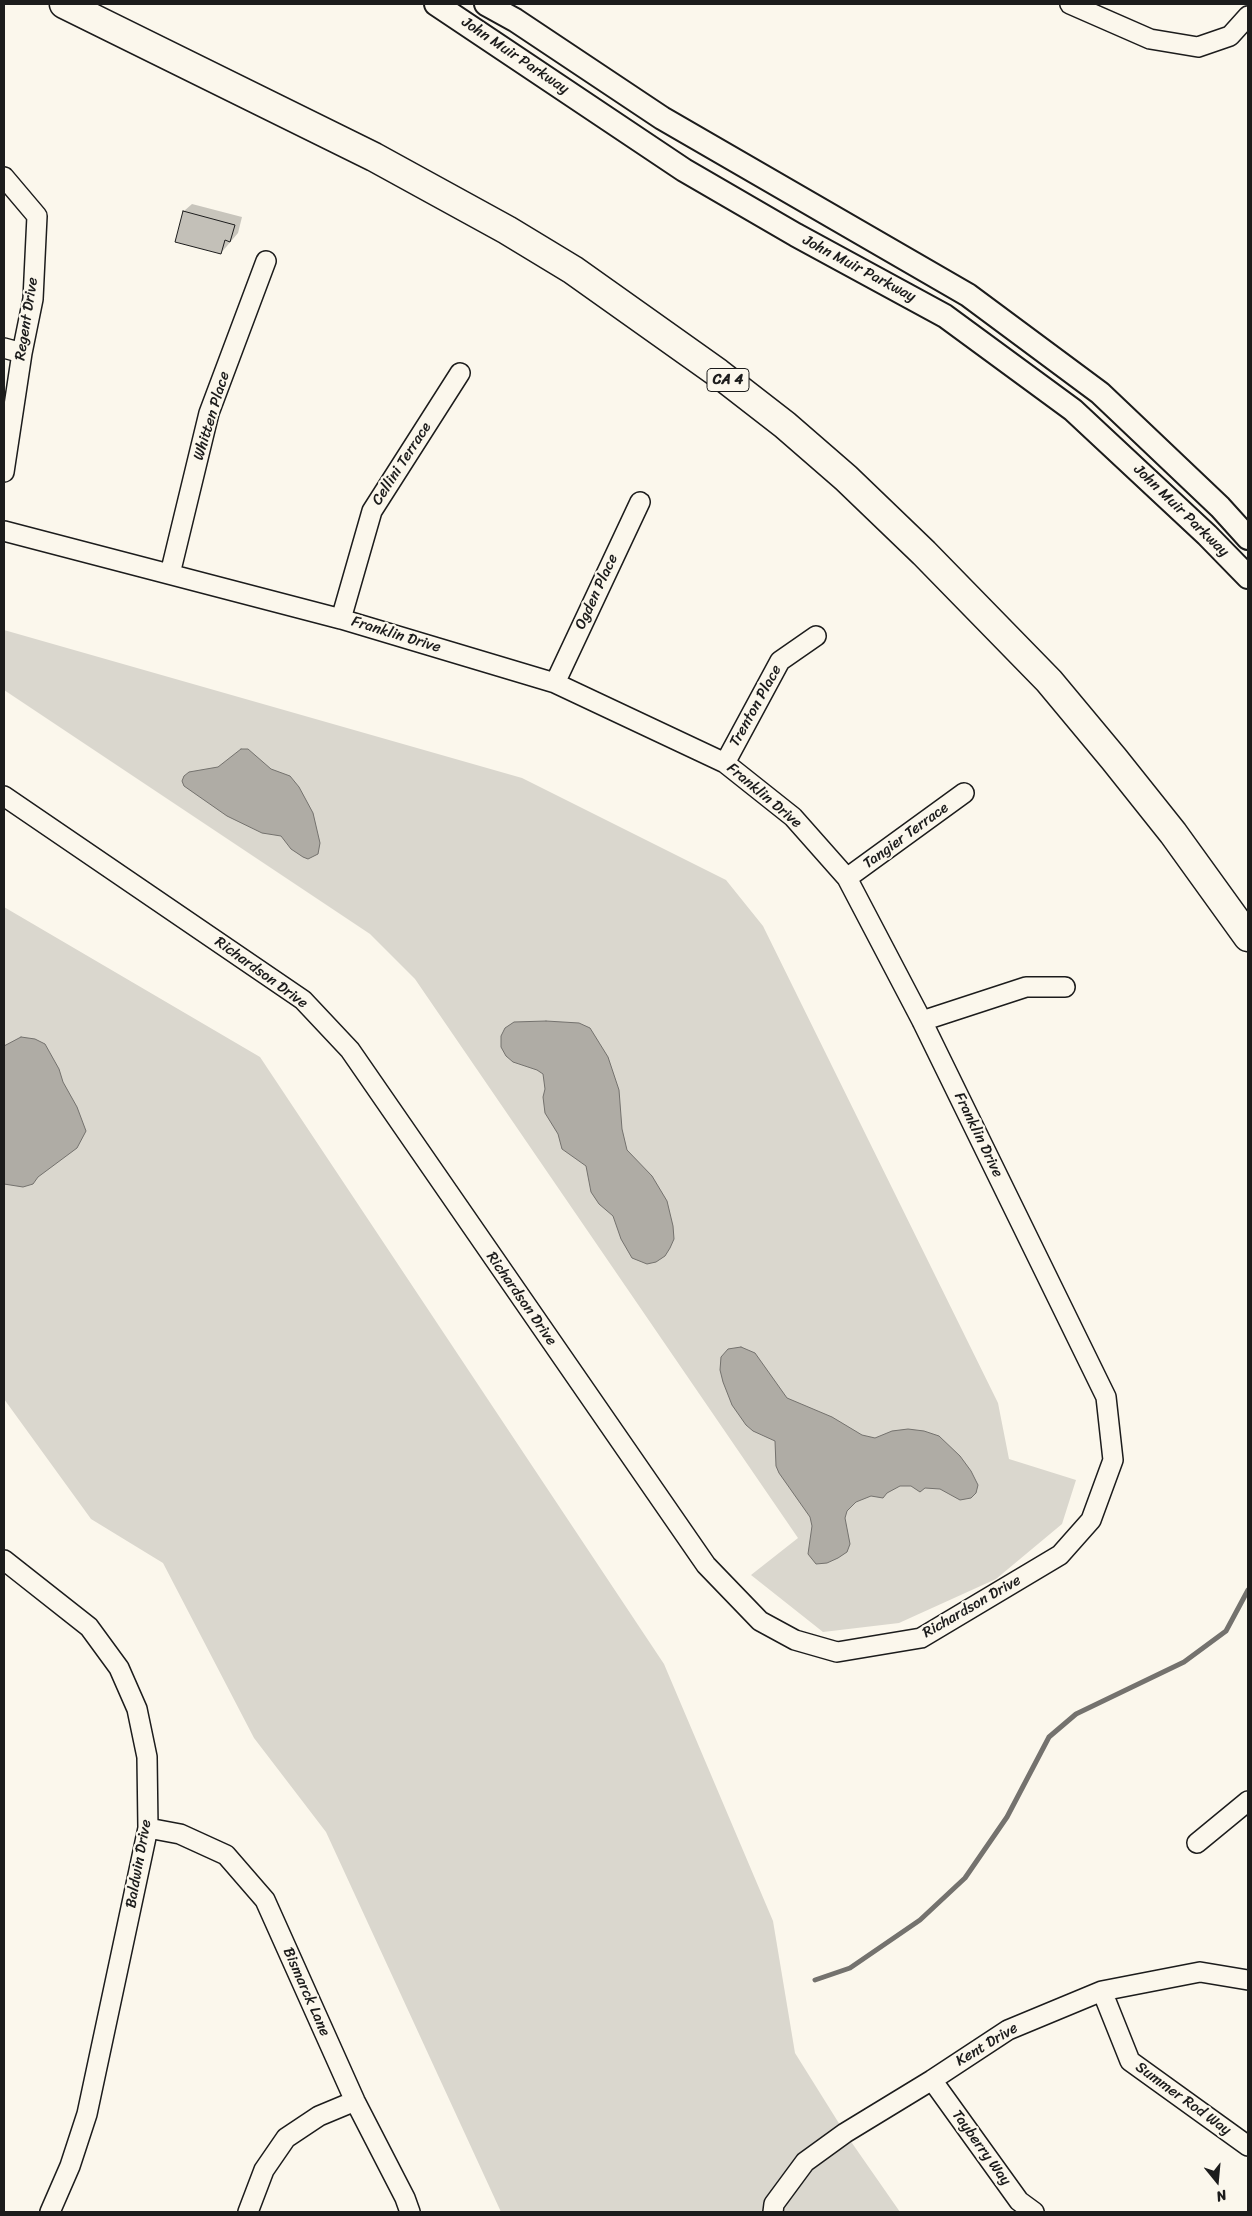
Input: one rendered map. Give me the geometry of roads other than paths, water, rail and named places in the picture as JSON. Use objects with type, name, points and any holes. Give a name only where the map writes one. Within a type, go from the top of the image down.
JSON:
[{"type":"highway","name":"CA 4","points":[[64,4],[374,157],[507,230],[574,270],[718,373],[778,419],[846,478],[924,552],[1049,681],[1114,758],[1167,826],[1248,937]]},
{"type":"street","name":"John Muir Parkway","points":[[436,4],[684,170],[796,235],[945,316],[1073,410],[1207,535],[1248,577]]},
{"type":"street","name":"John Muir Parkway","points":[[486,4],[515,20],[662,118],[968,295],[1100,392],[1220,507],[1248,538]]},
{"type":"street","points":[[1070,4],[1150,40],[1198,47],[1230,36],[1248,16]]},
{"type":"street","name":"Regent Drive","points":[[4,177],[37,216],[33,300],[22,353],[4,472]]},
{"type":"street","name":"Whitten Place","points":[[170,574],[209,413],[266,261]]},
{"type":"street","points":[[4,348],[22,353]]},
{"type":"street","name":"Cellini Terrace","points":[[341,619],[372,511],[460,373]]},
{"type":"street","name":"Ogden Place","points":[[555,683],[640,502]]},
{"type":"street","name":"Franklin Drive","points":[[4,531],[341,619],[555,683],[725,763],[793,816],[847,878],[922,1021],[1106,1396],[1113,1460],[1091,1520],[1060,1555]]},
{"type":"street","name":"Trenton Place","points":[[725,763],[780,661],[816,636]]},
{"type":"street","name":"Tangier Terrace","points":[[847,878],[964,793]]},
{"type":"street","name":"Richardson Drive","points":[[4,796],[303,1000],[350,1050],[706,1565],[760,1621],[795,1640],[837,1652],[921,1638],[1060,1555]]},
{"type":"street","points":[[922,1021],[1026,987],[1064,986]]},
{"type":"street","name":"Baldwin Drive","points":[[4,1560],[89,1627],[119,1668],[138,1709],[148,1757],[148,1828],[87,2114],[70,2166],[50,2212]]},
{"type":"street","points":[[1197,1844],[1248,1801]]},
{"type":"street","name":"Bismarck Lane","points":[[148,1828],[180,1834],[226,1855],[265,1900],[355,2101],[410,2212]]},
{"type":"street","name":"Kent Drive","points":[[773,2212],[774,2204],[805,2162],[844,2133],[932,2080],[1008,2030],[1102,1991],[1200,1972],[1248,1980]]},
{"type":"street","name":"Summer Rod Way","points":[[1102,1991],[1130,2061],[1248,2146]]},
{"type":"street","name":"Tayberry Way","points":[[932,2080],[1019,2201],[1034,2212]]},
{"type":"street","points":[[248,2212],[264,2170],[286,2138],[319,2116],[355,2101]]},
{"type":"waterway","points":[[815,1980],[850,1968],[920,1920],[965,1878],[1007,1817],[1049,1737],[1076,1714],[1184,1662],[1226,1631],[1248,1590]]}]
